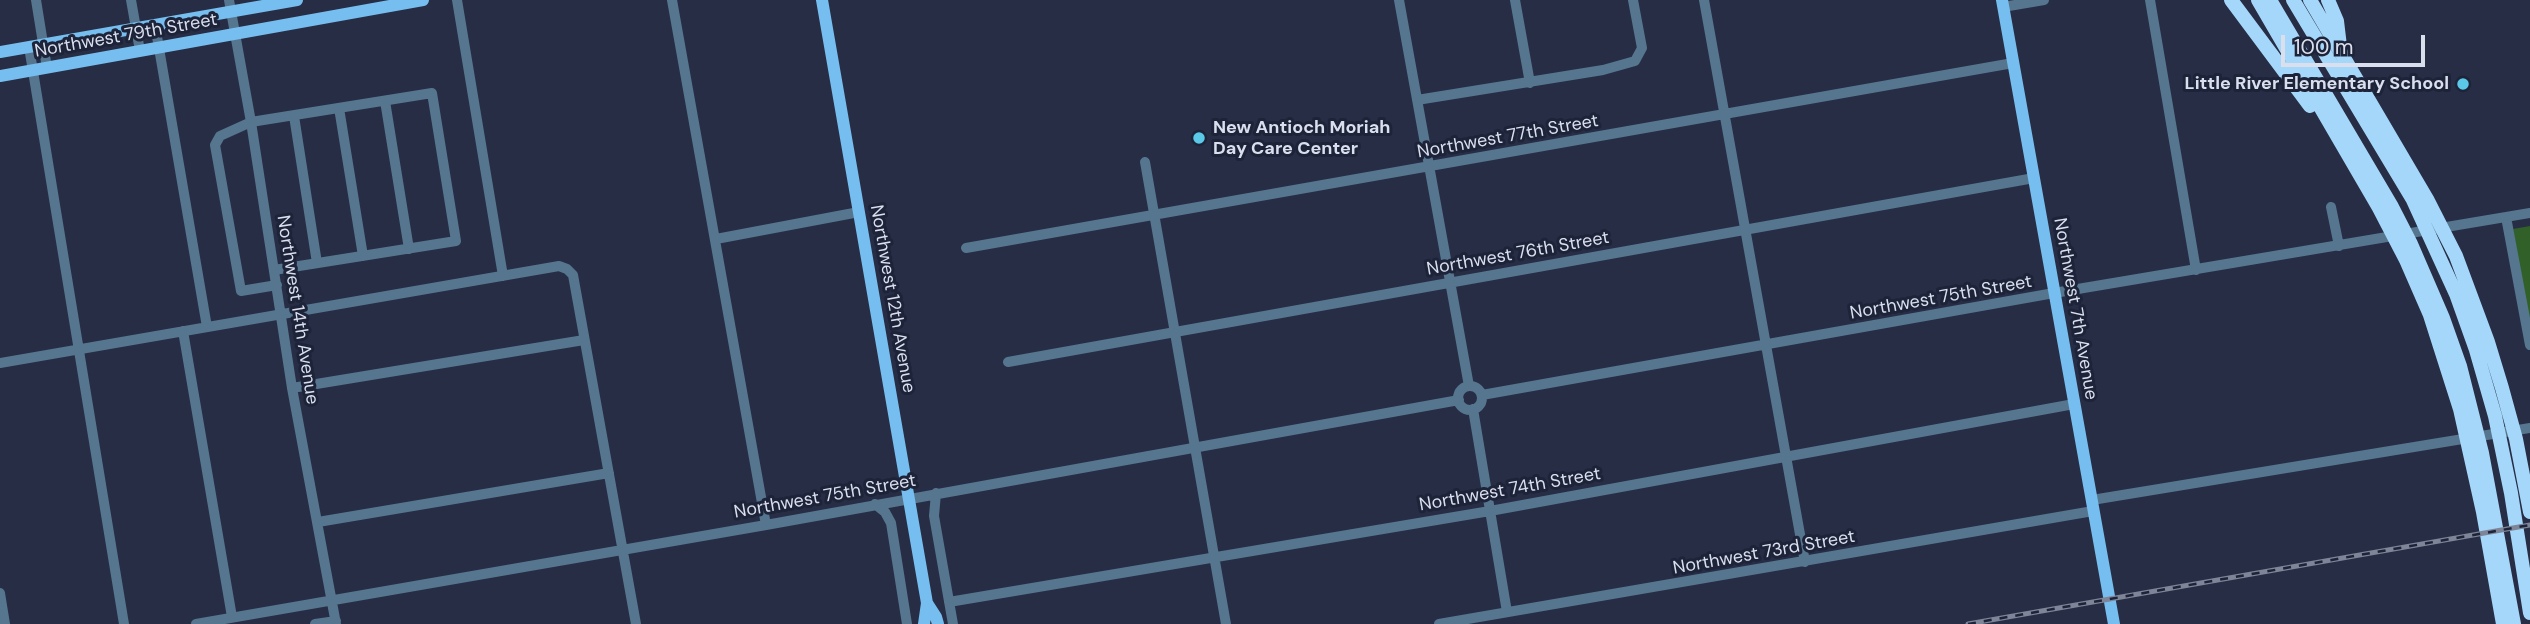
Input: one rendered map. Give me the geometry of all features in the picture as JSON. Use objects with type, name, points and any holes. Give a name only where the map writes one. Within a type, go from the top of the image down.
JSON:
[{"type":"highway","points":[[2231,0],[2385,207],[2447,363],[2460,409],[2483,512],[2502,624]]},
{"type":"highway","points":[[2258,0],[2350,159]]},
{"type":"highway","points":[[2270,0],[2429,283],[2460,366],[2488,481],[2514,624]]},
{"type":"highway","points":[[2293,0],[2456,256],[2488,342],[2516,439],[2530,512]]},
{"type":"highway","points":[[2310,0],[2341,51],[2420,199],[2456,294],[2495,416],[2511,493],[2530,613]]},
{"type":"highway","points":[[2328,0],[2337,21],[2341,51]]},
{"type":"main road","name":"Northwest 79th Street","points":[[0,52],[136,29],[229,6],[297,0]]},
{"type":"main road","name":"Northwest 79th Street","points":[[0,76],[423,0]]},
{"type":"main road","name":"Northwest 12th Avenue","points":[[822,0],[927,603],[924,624]]},
{"type":"main road","name":"Northwest 7th Avenue","points":[[2003,3],[2114,624]]},
{"type":"main road","name":"Northwest 12th Avenue","points":[[927,603],[938,624]]},
{"type":"street","points":[[36,0],[47,68]]},
{"type":"street","points":[[131,0],[140,51]]},
{"type":"street","points":[[457,0],[503,276]]},
{"type":"street","points":[[672,0],[766,525]]},
{"type":"street","points":[[1399,0],[1427,167],[1469,386]]},
{"type":"street","points":[[1515,0],[1530,83]]},
{"type":"street","points":[[1417,100],[1603,70],[1635,61],[1642,48],[1633,0]]},
{"type":"street","points":[[1704,0],[1805,562]]},
{"type":"street","points":[[2003,3],[2044,0]]},
{"type":"street","points":[[2150,0],[2196,270]]},
{"type":"street","name":"Northwest 14th Avenue","points":[[229,6],[251,122],[292,388],[336,622]]},
{"type":"street","points":[[155,25],[207,327]]},
{"type":"street","points":[[29,47],[124,624]]},
{"type":"street","name":"Northwest 77th Street","points":[[966,248],[2013,62]]},
{"type":"street","points":[[274,270],[456,241],[432,93],[251,122],[220,135],[215,145],[241,291],[277,285]]},
{"type":"street","points":[[386,101],[409,249]]},
{"type":"street","points":[[339,108],[363,256]]},
{"type":"street","points":[[294,116],[317,263]]},
{"type":"street","points":[[1145,162],[1226,624]]},
{"type":"street","name":"Northwest 76th Street","points":[[1008,362],[2034,178]]},
{"type":"street","points":[[2331,207],[2339,246]]},
{"type":"street","points":[[716,239],[859,212]]},
{"type":"street","name":"Northwest 75th Street","points":[[1482,396],[2054,293],[2530,213]]},
{"type":"street","points":[[2506,217],[2530,345]]},
{"type":"street","points":[[0,363],[559,266],[568,269],[573,275],[636,624]]},
{"type":"street","points":[[183,331],[232,617]]},
{"type":"street","points":[[292,388],[584,340]]},
{"type":"street","points":[[1469,386],[1476,387],[1482,396],[1480,404],[1473,409],[1464,407],[1459,400],[1462,389],[1469,386]]},
{"type":"street","name":"Northwest 75th Street","points":[[196,624],[1459,400]]},
{"type":"street","name":"Northwest 74th Street","points":[[949,602],[1490,511],[2074,404]]},
{"type":"street","points":[[1473,409],[1507,612]]},
{"type":"street","name":"Northwest 73rd Street","points":[[1439,624],[1805,562],[2092,505],[2530,428]]},
{"type":"street","points":[[318,522],[608,474]]},
{"type":"street","points":[[936,493],[934,516],[953,624]]},
{"type":"street","points":[[875,504],[885,512],[891,523],[907,624]]},
{"type":"street","points":[[0,593],[5,624]]},
{"type":"street","points":[[315,624],[336,622]]},
{"type":"green space","points":[[2530,226],[2530,327],[2513,229]]},
{"type":"railway","points":[[1968,624],[2530,525]]},
{"type":"place","name":"Little River Elementary School","points":[[2463,84]]},
{"type":"place","name":"New Antioch Moriah Day Care Center","points":[[1199,138]]}]
